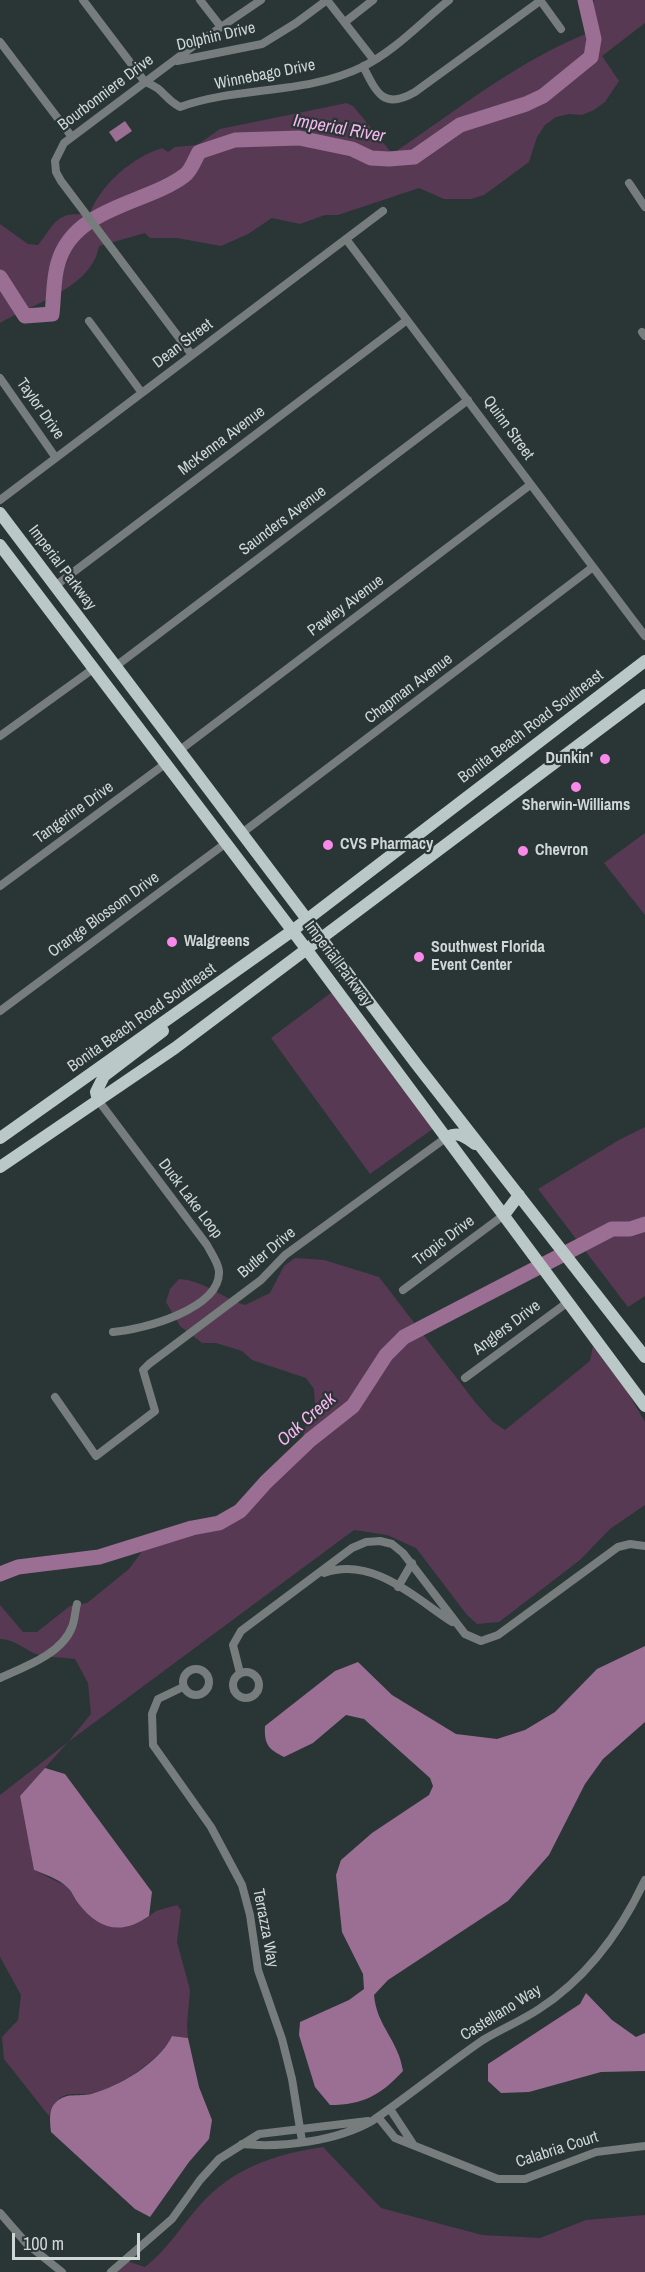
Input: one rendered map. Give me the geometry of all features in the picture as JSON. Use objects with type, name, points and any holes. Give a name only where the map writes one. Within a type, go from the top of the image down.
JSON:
[{"type":"main road","name":"Imperial Parkway","points":[[0,513],[321,939],[645,1357]]},
{"type":"main road","name":"Imperial Parkway","points":[[0,545],[307,950],[645,1406]]},
{"type":"main road","name":"Bonita Beach Road Southeast","points":[[0,1138],[292,931],[645,661]]},
{"type":"main road","points":[[0,1167],[175,1048],[645,695]]},
{"type":"main road","points":[[98,1100],[96,1092],[104,1076],[160,1035],[172,1017]]},
{"type":"main road","points":[[447,1137],[454,1133],[461,1135],[486,1152]]},
{"type":"main road","points":[[504,1215],[519,1195]]},
{"type":"street","points":[[83,0],[145,82]]},
{"type":"street","points":[[200,0],[221,27]]},
{"type":"street","name":"Bourbonniere Drive","points":[[192,355],[78,205],[56,172],[55,160],[58,151],[72,137],[171,63],[261,0]]},
{"type":"street","points":[[327,0],[373,59]]},
{"type":"street","name":"Dolphin Drive","points":[[171,63],[262,44],[327,0]]},
{"type":"street","points":[[345,22],[373,0]]},
{"type":"street","name":"Winnebago Drive","points":[[145,82],[160,87],[172,103],[180,107],[295,87],[363,66],[387,51],[449,0]]},
{"type":"street","points":[[363,66],[380,94],[387,100],[402,99],[540,0],[561,29]]},
{"type":"street","points":[[0,42],[72,137]]},
{"type":"street","points":[[629,183],[645,207]]},
{"type":"street","name":"Dean Street","points":[[0,500],[383,211]]},
{"type":"street","name":"Quinn Street","points":[[346,239],[645,636]]},
{"type":"street","name":"McKenna Avenue","points":[[56,586],[407,320]]},
{"type":"street","points":[[89,321],[142,393]]},
{"type":"street","name":"Taylor Drive","points":[[0,378],[56,458]]},
{"type":"street","name":"Saunders Avenue","points":[[116,666],[468,400]]},
{"type":"street","name":"Pawley Avenue","points":[[180,750],[531,485]]},
{"type":"street","name":"Chapman Avenue","points":[[242,833],[593,567]]},
{"type":"street","points":[[0,736],[93,669]]},
{"type":"street","name":"Tangerine Drive","points":[[0,886],[165,764]]},
{"type":"street","name":"Orange Blossom Drive","points":[[0,1011],[226,843]]},
{"type":"street","name":"Duck Lake Loop","points":[[98,1100],[207,1245],[219,1267],[219,1274],[208,1294],[182,1314],[148,1327],[113,1332]]},
{"type":"street","name":"Butler Drive","points":[[55,1397],[96,1456],[155,1411],[143,1370],[149,1364],[261,1280],[285,1255],[447,1137]]},
{"type":"street","name":"Tropic Drive","points":[[403,1290],[504,1215]]},
{"type":"street","name":"Anglers Drive","points":[[465,1378],[568,1302]]},
{"type":"street","points":[[240,1673],[233,1651],[237,1635],[352,1548],[373,1540],[392,1544],[412,1563],[457,1625]]},
{"type":"street","points":[[314,1577],[336,1569],[359,1568],[378,1574],[457,1625],[474,1640],[492,1638],[612,1551],[630,1544],[645,1546]]},
{"type":"street","points":[[398,1587],[412,1563]]},
{"type":"street","points":[[0,1678],[38,1660],[57,1645],[72,1629],[77,1604]]},
{"type":"street","name":"Terrazza Way","points":[[183,1687],[158,1699],[152,1714],[153,1745],[211,1827],[242,1885],[250,1915],[258,1971],[282,2039],[302,2141]]},
{"type":"street","name":"Castellano Way","points":[[242,2144],[259,2146],[337,2137],[375,2119],[485,2039],[540,2009],[564,1990],[602,1951],[620,1926],[645,1880]]},
{"type":"street","points":[[390,2109],[413,2144]]},
{"type":"street","name":"Castellano Way","points":[[111,2272],[172,2219],[200,2180],[219,2159],[259,2134],[375,2119]]},
{"type":"street","name":"Calabria Court","points":[[375,2119],[395,2138],[486,2176],[511,2180],[533,2176],[607,2150],[645,2146]]},
{"type":"street","points":[[0,2213],[27,2244],[63,2272]]},
{"type":"shaded area","points":[[594,0],[645,0],[645,23],[602,56],[619,81],[605,102],[594,110],[582,115],[569,114],[556,117],[545,125],[537,137],[529,162],[484,195],[471,199],[444,199],[419,188],[338,215],[325,215],[300,224],[272,218],[248,234],[221,246],[177,238],[150,238],[145,233],[99,246],[94,261],[73,284],[0,323],[0,224],[28,244],[38,245],[61,218],[90,213],[102,192],[119,173],[151,152],[162,148],[168,152],[175,147],[197,145],[220,129],[346,103],[353,106],[390,151],[395,152],[513,72],[562,44],[588,33]]},
{"type":"shaded area","points":[[125,121],[132,131],[116,142],[109,132]]},
{"type":"shaded area","points":[[645,833],[645,915],[604,863]]},
{"type":"shaded area","points":[[332,992],[434,1128],[370,1174],[271,1038]]},
{"type":"shaded area","points":[[645,1127],[645,1296],[628,1307],[538,1189]]},
{"type":"shaded area","points":[[295,1258],[324,1260],[379,1277],[475,1402],[493,1422],[505,1430],[590,1361],[593,1346],[623,1384],[645,1422],[645,1505],[610,1529],[580,1560],[499,1622],[477,1624],[467,1615],[416,1548],[387,1535],[354,1530],[68,1742],[91,1714],[88,1683],[75,1659],[41,1655],[0,1639],[0,1605],[23,1632],[37,1632],[70,1606],[87,1603],[129,1569],[146,1546],[157,1538],[222,1517],[296,1456],[303,1444],[304,1430],[315,1405],[314,1389],[306,1378],[252,1360],[242,1351],[216,1343],[202,1343],[180,1326],[166,1302],[170,1289],[179,1279],[196,1282],[245,1305],[270,1293],[284,1266]]},
{"type":"shaded area","points":[[645,1646],[645,1722],[603,1759],[585,1784],[549,1855],[508,1901],[388,1980],[374,1995],[379,2016],[397,2050],[403,2071],[371,2097],[342,2105],[330,2105],[315,2087],[299,2035],[300,2022],[349,2000],[364,1989],[363,1974],[342,1932],[336,1875],[341,1860],[372,1833],[429,1795],[433,1786],[430,1778],[364,1719],[346,1715],[313,1743],[284,1757],[268,1745],[265,1726],[335,1671],[358,1662],[392,1695],[456,1734],[497,1739],[525,1730],[555,1712],[597,1669]]},
{"type":"shaded area","points":[[68,1742],[20,1796],[34,1870],[68,1887],[77,1902],[144,1920],[156,1911],[177,1905],[181,1910],[177,1942],[190,1990],[188,2038],[172,2036],[148,2064],[112,2086],[89,2094],[63,2096],[55,2103],[49,2116],[4,2059],[2,2037],[18,2020],[21,1995],[0,1957],[0,1795]]},
{"type":"shaded area","points":[[45,1768],[65,1774],[152,1892],[149,1916],[120,1928],[102,1924],[86,1912],[64,1884],[34,1870],[20,1796]]},
{"type":"shaded area","points":[[586,1993],[612,2020],[636,2037],[645,2033],[645,2071],[601,2072],[529,2092],[501,2093],[488,2081],[488,2064],[580,2004]]},
{"type":"shaded area","points":[[172,2036],[188,2038],[199,2087],[212,2120],[209,2139],[189,2162],[150,2217],[135,2209],[51,2132],[50,2116],[53,2105],[60,2099],[91,2094],[138,2072],[158,2055]]},
{"type":"shaded area","points":[[323,2147],[381,2208],[482,2235],[540,2238],[586,2220],[645,2215],[645,2272],[113,2272],[124,2260],[145,2267],[161,2253],[213,2192],[241,2172],[288,2154]]},
{"type":"waterway","name":"Imperial River","points":[[0,277],[25,316],[52,314],[58,263],[67,244],[79,229],[114,208],[170,185],[187,173],[199,152],[235,140],[299,138],[352,149],[371,158],[414,157],[460,125],[526,104],[543,96],[591,57],[594,39],[585,0]]},
{"type":"waterway","name":"Oak Creek","points":[[0,1574],[18,1567],[99,1557],[192,1528],[219,1523],[240,1511],[266,1482],[310,1440],[353,1406],[386,1355],[404,1337],[612,1229],[630,1229],[645,1224]]},
{"type":"place","name":"Dunkin'","points":[[605,759]]},
{"type":"place","name":"Sherwin-Williams","points":[[576,787]]},
{"type":"place","name":"CVS Pharmacy","points":[[328,845]]},
{"type":"place","name":"Chevron","points":[[523,851]]},
{"type":"place","name":"Walgreens","points":[[172,942]]},
{"type":"place","name":"Southwest Florida Event Center","points":[[419,957]]}]
